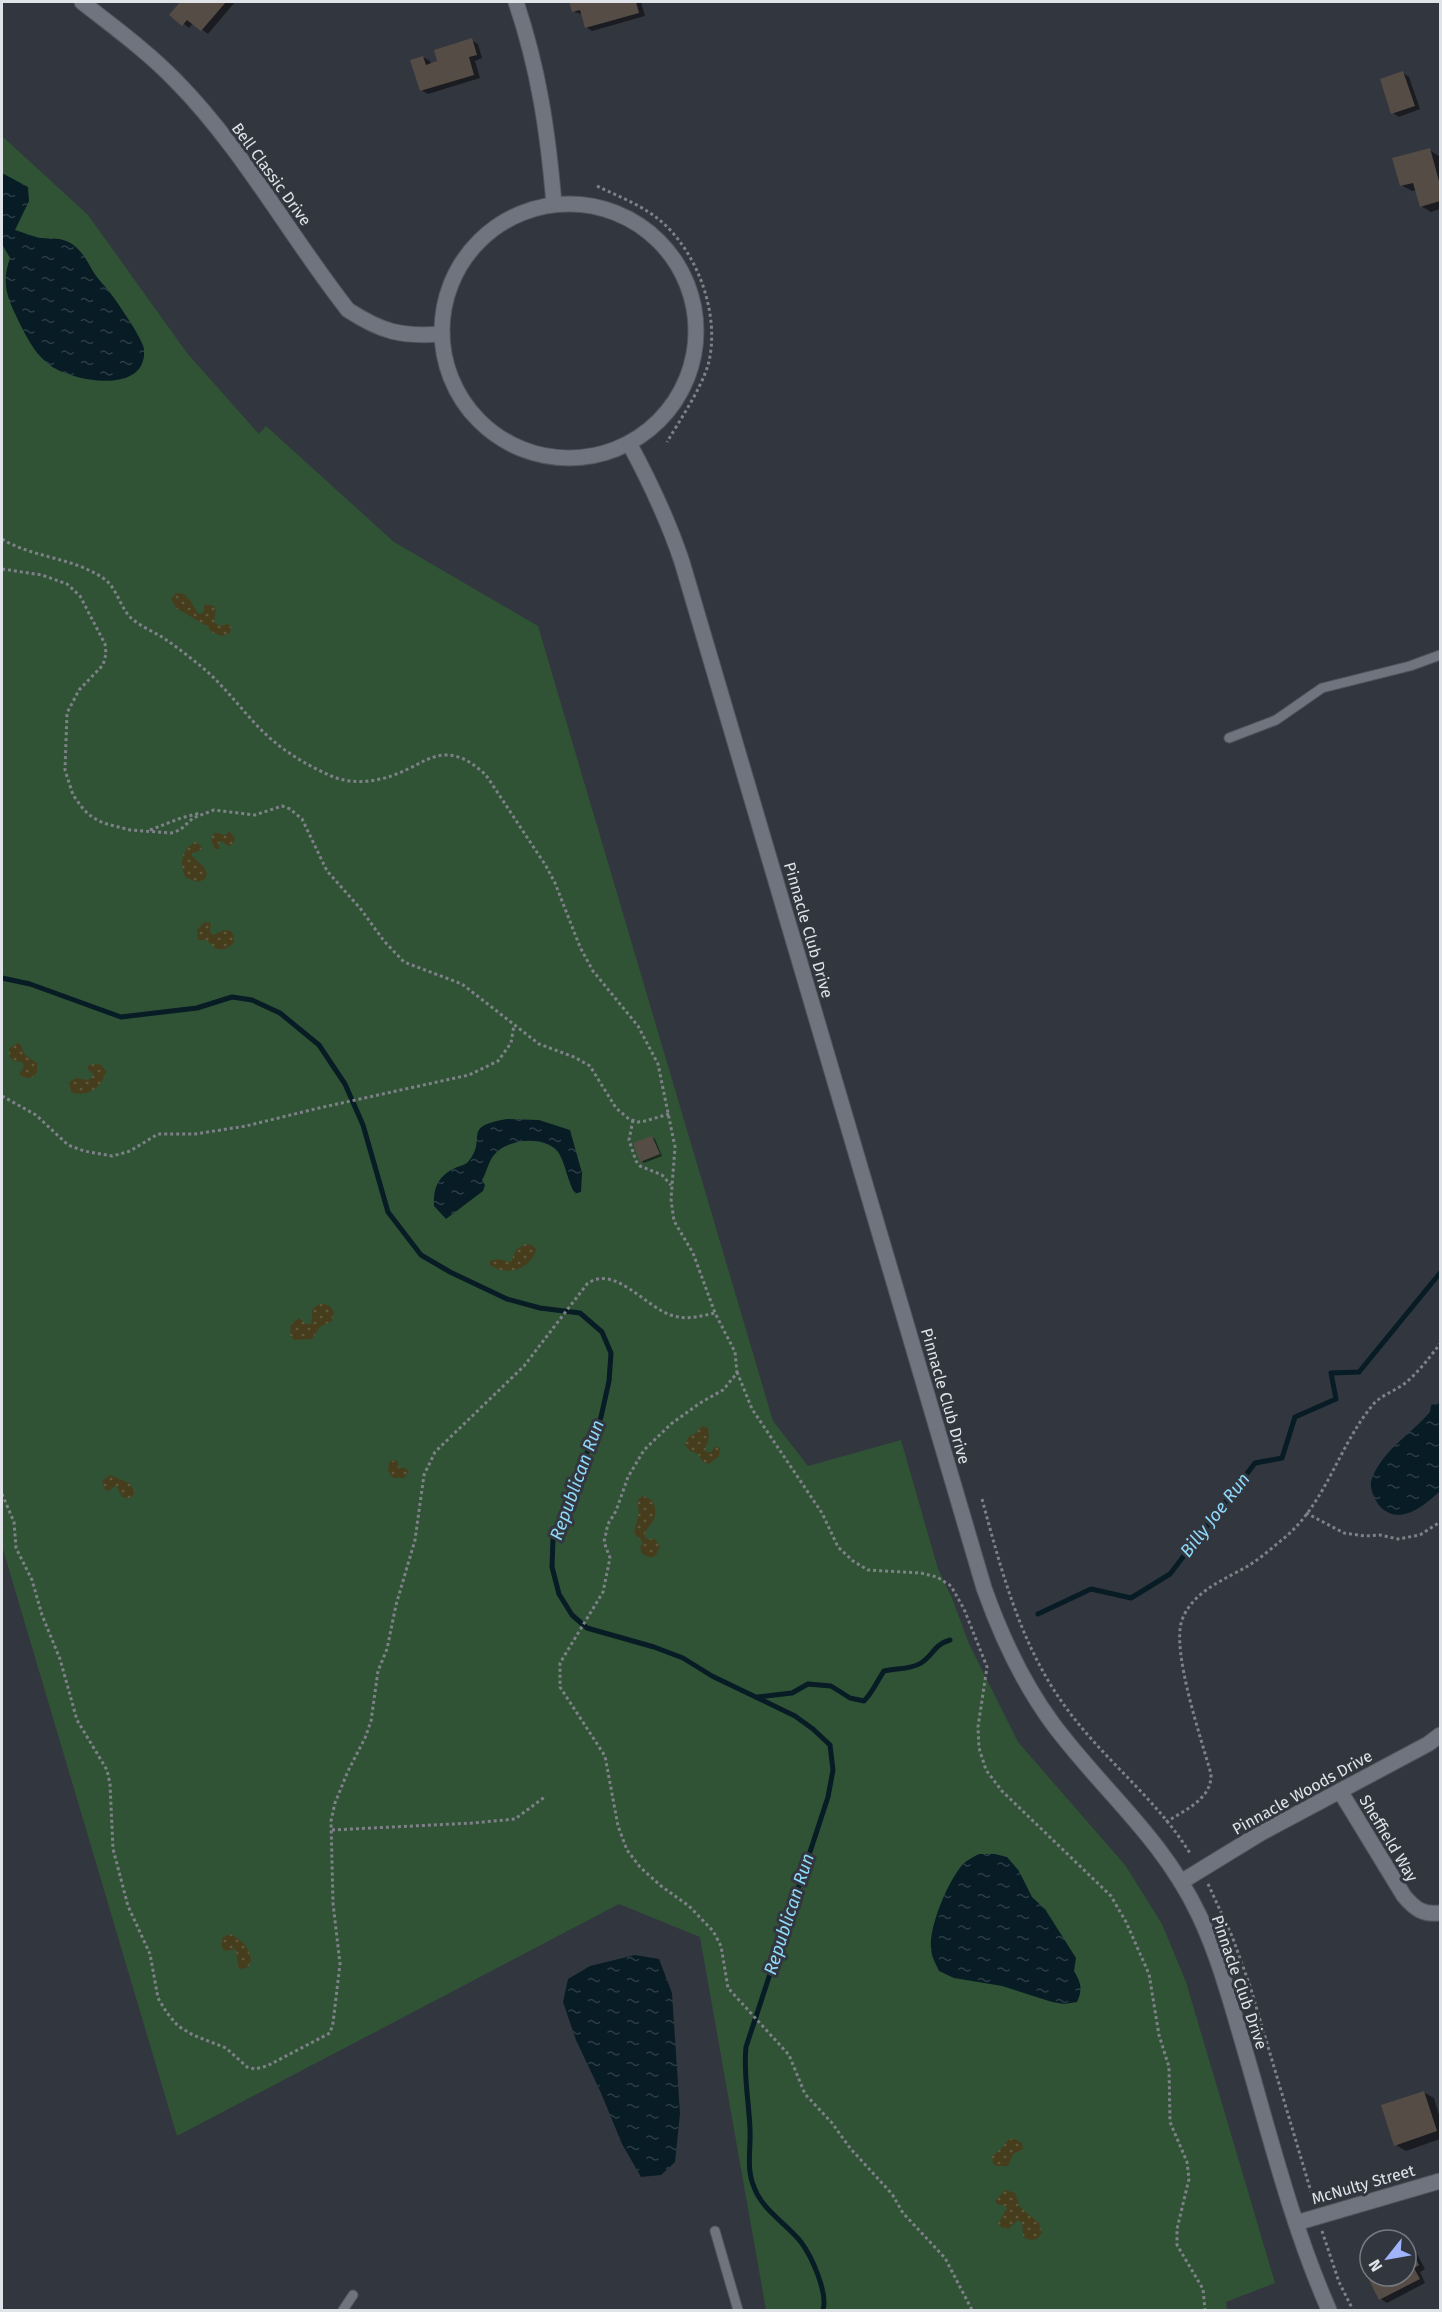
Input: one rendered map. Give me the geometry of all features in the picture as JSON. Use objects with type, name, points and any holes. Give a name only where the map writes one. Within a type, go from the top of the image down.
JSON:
[{"type":"street","name":"Bell Classic Drive","points":[[82,2],[168,73],[201,109],[231,146],[348,310],[372,325],[393,333],[417,336],[442,334]]},
{"type":"street","points":[[516,2],[540,87],[549,147],[554,204]]},
{"type":"street","points":[[554,204],[596,207],[616,213],[654,237],[671,255],[683,277],[693,303],[696,328],[694,351],[682,389],[671,407],[657,423],[629,443],[609,452],[569,458],[550,457],[510,444],[475,417],[460,397],[448,368],[442,334],[448,289],[459,266],[473,247],[507,219],[554,204]]},
{"type":"street","name":"Pinnacle Club Drive","points":[[629,443],[657,497],[682,562],[984,1588],[997,1624],[1012,1658],[1053,1724],[1137,1820],[1181,1882],[1199,1915],[1225,1984],[1312,2273],[1329,2310]]},
{"type":"street","name":"Pinnacle Woods Drive","points":[[1181,1882],[1261,1833],[1428,1744],[1440,1735]]},
{"type":"street","name":"Sheffield Way","points":[[1340,1791],[1404,1896],[1414,1908],[1427,1914],[1440,1913]]},
{"type":"street","name":"McNulty Street","points":[[1296,2223],[1440,2181]]},
{"type":"lane","points":[[1229,738],[1276,720],[1322,688],[1410,666],[1440,655]]},
{"type":"lane","points":[[715,2231],[738,2310]]},
{"type":"lane","points":[[343,2310],[353,2295]]},
{"type":"path","points":[[597,186],[652,214],[671,231],[691,256],[704,289],[711,325],[708,364],[688,408],[667,442]]},
{"type":"path","points":[[2,539],[27,551],[84,567],[104,578],[112,585],[121,604],[133,619],[204,669],[272,740],[301,760],[332,776],[360,781],[374,780],[390,777],[428,759],[448,755],[473,764],[486,775],[546,866],[580,947],[593,971],[638,1026],[651,1047],[658,1064],[675,1147],[671,1185],[671,1209],[674,1221],[693,1253],[715,1313],[735,1353],[737,1373],[752,1409],[822,1513],[838,1547],[853,1561],[868,1570],[921,1573],[937,1577],[951,1586],[964,1609],[987,1667],[978,1727],[979,1748],[986,1770],[1002,1791],[1111,1896],[1126,1922],[1149,1974],[1159,2035],[1169,2067],[1170,2122],[1188,2162],[1190,2179],[1177,2229],[1177,2245],[1203,2289],[1205,2310]]},
{"type":"path","points":[[2,569],[42,575],[67,584],[80,596],[88,608],[105,644],[106,654],[103,665],[80,690],[67,713],[64,757],[69,786],[84,810],[92,817],[112,826],[130,830],[171,833],[180,830],[202,814],[214,810],[255,815],[282,806],[290,808],[302,819],[327,871],[360,908],[397,956],[411,966],[462,984],[483,998],[539,1044],[574,1057],[590,1066],[622,1115],[633,1120],[645,1121],[669,1114]]},
{"type":"path","points":[[148,831],[192,814],[202,814]]},
{"type":"path","points":[[2,1096],[36,1115],[68,1145],[84,1151],[112,1155],[130,1151],[158,1134],[195,1134],[246,1126],[480,1072],[498,1061],[511,1043],[514,1025]]},
{"type":"path","points":[[633,1120],[630,1140],[636,1161],[640,1166],[662,1175],[671,1185]]},
{"type":"path","points":[[2,1494],[14,1522],[16,1548],[32,1580],[42,1615],[60,1659],[76,1720],[107,1770],[110,1784],[112,1849],[128,1906],[150,1954],[158,1998],[178,2026],[193,2035],[226,2048],[247,2067],[255,2069],[267,2066],[330,2033],[338,1993],[340,1964],[333,1903],[331,1821],[335,1803],[371,1720],[374,1686],[387,1649],[396,1605],[416,1540],[420,1492],[429,1462],[447,1440],[526,1363],[580,1293],[593,1280],[606,1277],[616,1281],[664,1313],[675,1317],[695,1318],[715,1313]]},
{"type":"path","points":[[1166,1822],[1207,1794],[1211,1785],[1211,1774],[1180,1653],[1181,1621],[1190,1605],[1206,1590],[1252,1563],[1286,1537],[1320,1496],[1349,1441],[1371,1406],[1412,1376],[1440,1344]]},
{"type":"path","points":[[737,1373],[723,1390],[700,1403],[672,1424],[644,1450],[638,1459],[628,1477],[616,1511],[608,1524],[604,1542],[610,1558],[600,1600],[560,1663],[560,1687],[605,1756],[618,1826],[627,1850],[640,1867],[689,1906],[713,1931],[721,1946],[728,1988],[789,2055],[805,2094],[892,2194],[903,2213],[945,2258],[972,2310]]},
{"type":"path","points":[[1306,1513],[1344,1533],[1365,1536],[1380,1535],[1398,1539],[1420,1535],[1440,1522]]},
{"type":"path","points":[[332,1830],[515,1819],[546,1796]]},
{"type":"green space","points":[[2,136],[88,215],[187,353],[259,434],[266,426],[394,542],[538,626],[773,1421],[808,1466],[901,1440],[938,1569],[952,1598],[969,1644],[1018,1742],[1125,1865],[1162,1924],[1186,1982],[1275,2283],[1226,2302],[1227,2310],[766,2310],[700,1937],[619,1904],[177,2136],[2,1546]]},
{"type":"sand","points":[[176,593],[187,597],[199,614],[203,613],[205,604],[214,606],[216,610],[214,622],[220,626],[228,624],[231,626],[230,633],[222,636],[213,633],[207,626],[176,608],[171,599]]},
{"type":"sand","points":[[230,832],[235,838],[233,844],[229,846],[221,841],[218,844],[220,849],[215,849],[211,840],[214,833],[224,835]]},
{"type":"sand","points":[[196,842],[202,847],[200,851],[192,853],[192,856],[204,867],[207,874],[205,879],[198,882],[186,878],[182,868],[184,853]]},
{"type":"sand","points":[[204,922],[211,923],[210,931],[213,935],[224,930],[231,931],[234,936],[233,944],[225,949],[216,949],[207,940],[198,940],[197,930]]},
{"type":"sand","points":[[18,1043],[24,1054],[37,1063],[37,1073],[30,1078],[19,1074],[24,1066],[22,1062],[14,1061],[9,1057],[9,1048]]},
{"type":"sand","points":[[97,1064],[106,1071],[102,1082],[93,1090],[83,1094],[71,1092],[69,1082],[76,1078],[86,1080],[92,1078],[93,1073],[87,1069],[89,1065]]},
{"type":"sand","points":[[525,1244],[532,1245],[536,1249],[534,1256],[524,1266],[503,1270],[490,1265],[490,1261],[497,1259],[511,1262],[516,1250]]},
{"type":"sand","points":[[321,1304],[329,1306],[334,1312],[332,1321],[320,1327],[312,1339],[294,1340],[290,1335],[291,1324],[299,1318],[306,1324],[311,1324],[314,1307]]},
{"type":"sand","points":[[702,1426],[708,1428],[706,1452],[711,1452],[715,1447],[720,1448],[719,1456],[709,1464],[703,1462],[698,1454],[690,1451],[685,1445],[689,1436],[695,1434]]},
{"type":"sand","points":[[397,1460],[399,1468],[409,1471],[404,1478],[393,1478],[388,1471],[389,1462]]},
{"type":"sand","points":[[110,1475],[129,1483],[135,1492],[131,1498],[122,1497],[116,1485],[109,1491],[105,1490],[102,1481]]},
{"type":"sand","points":[[642,1496],[652,1500],[655,1509],[653,1521],[645,1532],[645,1537],[649,1540],[654,1538],[660,1546],[656,1555],[651,1558],[642,1554],[640,1548],[643,1542],[634,1533],[639,1512],[637,1501]]},
{"type":"sand","points":[[230,1934],[247,1947],[251,1960],[248,1967],[241,1969],[238,1967],[236,1949],[226,1951],[222,1948],[222,1938]]},
{"type":"sand","points":[[1009,2139],[1022,2143],[1023,2149],[1013,2154],[1008,2166],[997,2166],[993,2163],[992,2156]]},
{"type":"sand","points":[[1005,2190],[1015,2193],[1020,2207],[1039,2223],[1042,2233],[1037,2239],[1030,2240],[1023,2237],[1022,2223],[1018,2220],[1008,2229],[998,2224],[1007,2208],[998,2205],[995,2201]]},
{"type":"water","points":[[2,173],[28,187],[29,201],[15,230],[38,237],[61,239],[72,244],[123,310],[144,349],[142,364],[134,373],[122,379],[108,381],[76,377],[51,366],[27,338],[7,293],[6,277],[10,258],[2,244]]},
{"type":"water","points":[[507,1119],[539,1120],[570,1130],[582,1173],[581,1192],[575,1194],[555,1148],[538,1141],[518,1142],[500,1149],[494,1155],[482,1180],[485,1185],[483,1191],[446,1219],[434,1206],[434,1194],[438,1183],[449,1171],[468,1162],[474,1154],[479,1130],[492,1122]]},
{"type":"water","points":[[1440,1402],[1440,1491],[1426,1503],[1410,1512],[1401,1515],[1385,1511],[1378,1504],[1372,1490],[1371,1482],[1375,1472],[1396,1444],[1430,1412],[1431,1405]]},
{"type":"water","points":[[979,1854],[1007,1857],[1019,1871],[1032,1897],[1045,1909],[1076,1958],[1074,1971],[1081,1990],[1077,2002],[1064,2004],[1052,2002],[1002,1986],[954,1978],[939,1971],[931,1948],[936,1916],[957,1872],[965,1863]]},
{"type":"water","points":[[635,1955],[659,1959],[672,1993],[680,2114],[675,2162],[661,2175],[641,2177],[622,2144],[576,2040],[563,2002],[568,1979],[590,1966]]},
{"type":"building","points":[[180,2],[226,2],[201,31],[187,20],[182,26],[169,15]]},
{"type":"building","points":[[569,2],[636,2],[639,13],[585,28],[580,10],[572,12]]},
{"type":"building","points":[[472,38],[477,55],[469,57],[474,75],[420,91],[410,60],[423,56],[426,65],[437,61],[434,50]]},
{"type":"building","points":[[1403,71],[1415,106],[1391,114],[1380,79]]},
{"type":"building","points":[[1430,148],[1440,185],[1440,201],[1420,207],[1413,183],[1400,186],[1392,158]]},
{"type":"building","points":[[652,1136],[660,1154],[640,1162],[633,1143]]},
{"type":"building","points":[[1424,2091],[1437,2131],[1394,2146],[1381,2105]]},
{"type":"building","points":[[1373,2288],[1402,2288],[1379,2300]]},
{"type":"waterway","name":"Republican Run","points":[[2,978],[30,984],[121,1017],[197,1008],[232,997],[252,1000],[280,1013],[319,1045],[345,1084],[363,1125],[388,1212],[421,1255],[450,1272],[507,1299],[540,1308],[580,1313],[602,1332],[611,1353],[609,1381],[601,1417],[553,1539],[552,1567],[559,1594],[572,1615],[587,1628],[654,1647],[683,1658],[712,1676],[795,1716],[830,1745],[833,1770],[828,1797],[746,2047],[745,2057],[750,2129],[749,2166],[752,2180],[763,2203],[795,2235],[810,2257],[821,2285],[823,2310]]},
{"type":"waterway","name":"Billy Joe Run","points":[[1038,1614],[1091,1589],[1131,1598],[1170,1574],[1255,1463],[1282,1458],[1295,1417],[1336,1399],[1331,1373],[1359,1372],[1440,1273]]},
{"type":"waterway","name":"Billy Joe Run","points":[[758,1697],[792,1693],[808,1684],[831,1686],[850,1698],[864,1701],[884,1671],[917,1665],[937,1647],[950,1640]]}]
